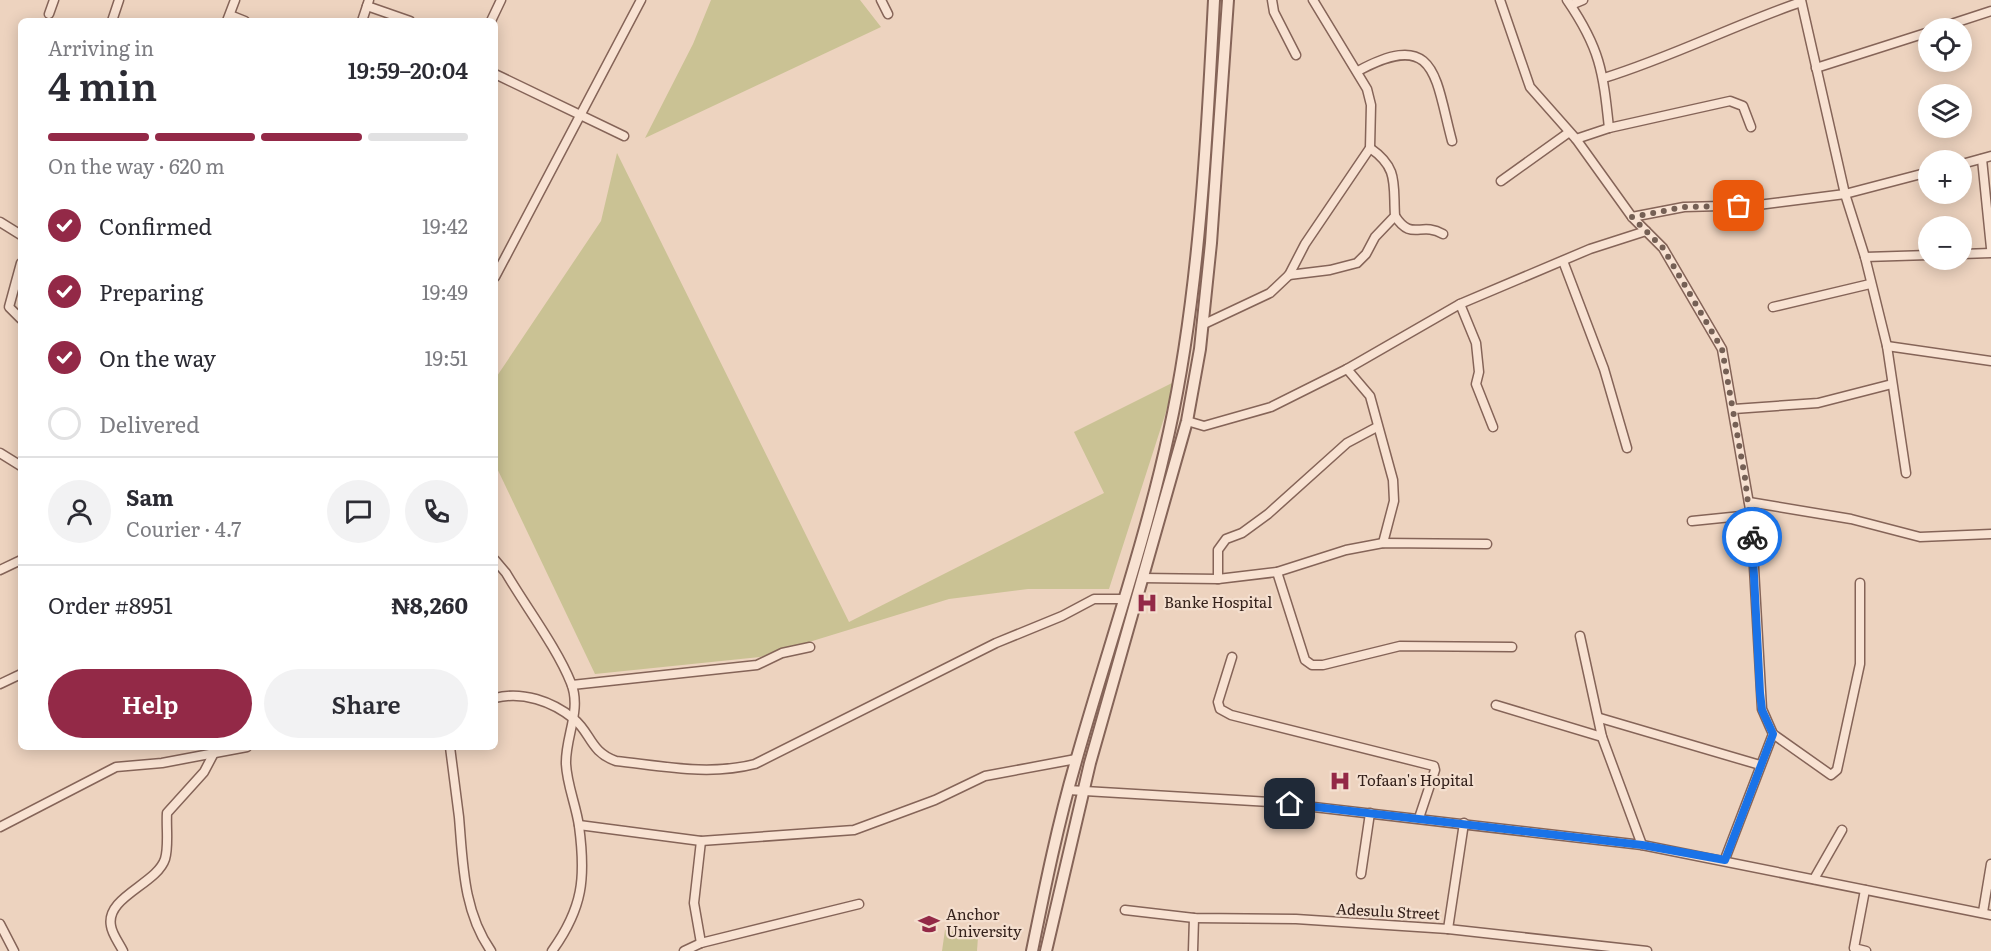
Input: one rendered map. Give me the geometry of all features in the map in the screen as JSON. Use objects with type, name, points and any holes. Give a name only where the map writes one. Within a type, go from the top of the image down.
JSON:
[{"type":"street","points":[[49,14],[54,0]]},
{"type":"street","points":[[113,18],[119,0]]},
{"type":"street","points":[[229,18],[235,0]]},
{"type":"street","points":[[492,18],[501,0]]},
{"type":"street","points":[[498,271],[641,0]]},
{"type":"street","points":[[881,0],[888,14]]},
{"type":"street","points":[[1032,951],[1076,759],[1147,521],[1170,431],[1196,241],[1214,0]]},
{"type":"street","points":[[1046,951],[1082,793],[1187,421],[1202,325],[1211,243],[1228,0]]},
{"type":"street","points":[[1272,0],[1274,12],[1296,55]]},
{"type":"street","points":[[1202,325],[1270,293],[1289,275],[1305,244],[1370,148],[1371,105],[1367,89],[1313,0]]},
{"type":"street","points":[[1500,0],[1530,87],[1575,139],[1632,217],[1663,248],[1722,349],[1751,515],[1762,710],[1773,734],[1825,773],[1831,775],[1837,770],[1860,664],[1860,583]]},
{"type":"street","points":[[1584,0],[1569,3],[1592,38],[1604,78],[1609,128]]},
{"type":"street","points":[[1604,78],[1652,63],[1747,21],[1801,1],[1845,194],[1865,257],[1887,346],[1906,473]]},
{"type":"street","points":[[363,18],[368,3],[403,18]]},
{"type":"street","points":[[1970,18],[1991,11]]},
{"type":"street","points":[[1816,68],[1918,36]]},
{"type":"street","points":[[1358,71],[1383,57],[1406,53],[1422,60],[1433,74],[1452,141]]},
{"type":"street","points":[[498,75],[624,136]]},
{"type":"street","points":[[1575,139],[1609,128],[1730,100],[1743,106],[1751,127]]},
{"type":"street","points":[[1501,181],[1568,133]]},
{"type":"street","points":[[1370,148],[1386,160],[1393,171],[1395,216],[1408,230],[1432,228],[1443,234]]},
{"type":"street","points":[[1972,161],[1987,157],[1991,250],[1972,253]]},
{"type":"street","points":[[1632,217],[1684,207],[1758,205],[1845,194],[1918,175]]},
{"type":"street","points":[[1289,275],[1330,270],[1357,263],[1366,254],[1375,237],[1395,216]]},
{"type":"street","points":[[0,222],[18,233]]},
{"type":"street","points":[[1187,421],[1204,426],[1271,406],[1347,369],[1460,304],[1563,261],[1646,231]]},
{"type":"street","points":[[1865,257],[1918,255]]},
{"type":"street","points":[[1563,261],[1604,369],[1626,448]]},
{"type":"street","points":[[18,274],[9,307],[18,316]]},
{"type":"street","points":[[1773,307],[1870,284]]},
{"type":"street","points":[[1460,304],[1476,343],[1479,372],[1476,384],[1492,427]]},
{"type":"street","points":[[1887,346],[1991,361]]},
{"type":"street","points":[[1347,369],[1370,396],[1393,480],[1394,501],[1383,543]]},
{"type":"street","points":[[1734,409],[1818,403],[1892,384]]},
{"type":"street","points":[[1218,579],[1218,550],[1226,539],[1242,533],[1268,514],[1347,443],[1377,427]]},
{"type":"street","points":[[0,453],[18,464]]},
{"type":"street","points":[[1749,502],[1851,519],[1920,537],[1991,534]]},
{"type":"street","points":[[1692,521],[1751,515]]},
{"type":"street","points":[[1142,578],[1218,579],[1277,572],[1346,550],[1383,543],[1487,544]]},
{"type":"street","points":[[0,570],[18,561]]},
{"type":"street","points":[[498,564],[506,573],[572,685],[575,719],[566,761],[569,788],[579,825],[582,885],[576,912],[552,951]]},
{"type":"street","points":[[1277,572],[1305,660],[1312,665],[1323,665],[1400,645],[1512,647]]},
{"type":"street","points":[[498,698],[522,695],[541,700],[575,719],[592,745],[607,758],[615,761],[700,770],[743,767],[755,764],[996,643],[1062,616],[1094,598],[1123,599]]},
{"type":"street","points":[[1580,636],[1600,718],[1602,737],[1642,845]]},
{"type":"street","points":[[572,685],[757,665],[782,653],[810,647]]},
{"type":"street","points":[[1232,657],[1218,702],[1220,709],[1231,716],[1434,766],[1435,770],[1419,818]]},
{"type":"street","points":[[0,684],[18,675]]},
{"type":"street","points":[[1496,705],[1602,737]]},
{"type":"street","points":[[1600,718],[1760,765]]},
{"type":"street","points":[[1725,860],[1773,734]]},
{"type":"street","points":[[0,827],[116,767],[162,763],[230,750]]},
{"type":"street","points":[[450,750],[465,886],[471,912],[481,938],[490,951]]},
{"type":"street","points":[[123,951],[111,927],[112,912],[117,904],[160,869],[166,852],[167,813],[204,772],[214,753]]},
{"type":"street","points":[[579,825],[700,841],[854,830],[936,800],[985,776],[1076,759]]},
{"type":"street","points":[[1068,790],[1082,793],[1270,802],[1642,845],[1987,913],[1991,864]]},
{"type":"street","points":[[1360,874],[1370,813]]},
{"type":"street","points":[[1448,928],[1464,823]]},
{"type":"street","points":[[1814,879],[1842,830]]},
{"type":"street","points":[[700,841],[694,903],[701,943]]},
{"type":"street","points":[[1865,890],[1854,948],[1866,951]]},
{"type":"street","points":[[684,951],[701,943],[859,904]]},
{"type":"street","name":"Adesulu Street","points":[[1125,910],[1194,918],[1296,919],[1448,928],[1647,951]]},
{"type":"street","points":[[1193,951],[1194,918]]},
{"type":"street","points":[[0,924],[14,951]]},
{"type":"shaded area","points":[[711,0],[860,0],[881,27],[645,138],[693,44]]},
{"type":"shaded area","points":[[617,153],[849,622],[1104,493],[1074,432],[1174,382],[1109,589],[1028,589],[949,599],[760,657],[595,674],[498,470],[498,375],[601,221]]},
{"type":"shaded area","points":[[945,930],[978,937],[977,951],[942,951]]},
{"type":"way so far","points":[[1739,206],[1684,207],[1632,217],[1663,248],[1722,349],[1751,515],[1752,537]]},
{"type":"place","name":"Banke Hospital","points":[[1147,603]]},
{"type":"place","name":"Tofaan's Hopital","points":[[1340,781]]},
{"type":"place","name":"Anchor University","points":[[929,924]]},
{"type":"route","points":[[1290,804],[1642,845],[1725,860],[1773,734],[1762,710],[1760,693],[1752,537]]}]
